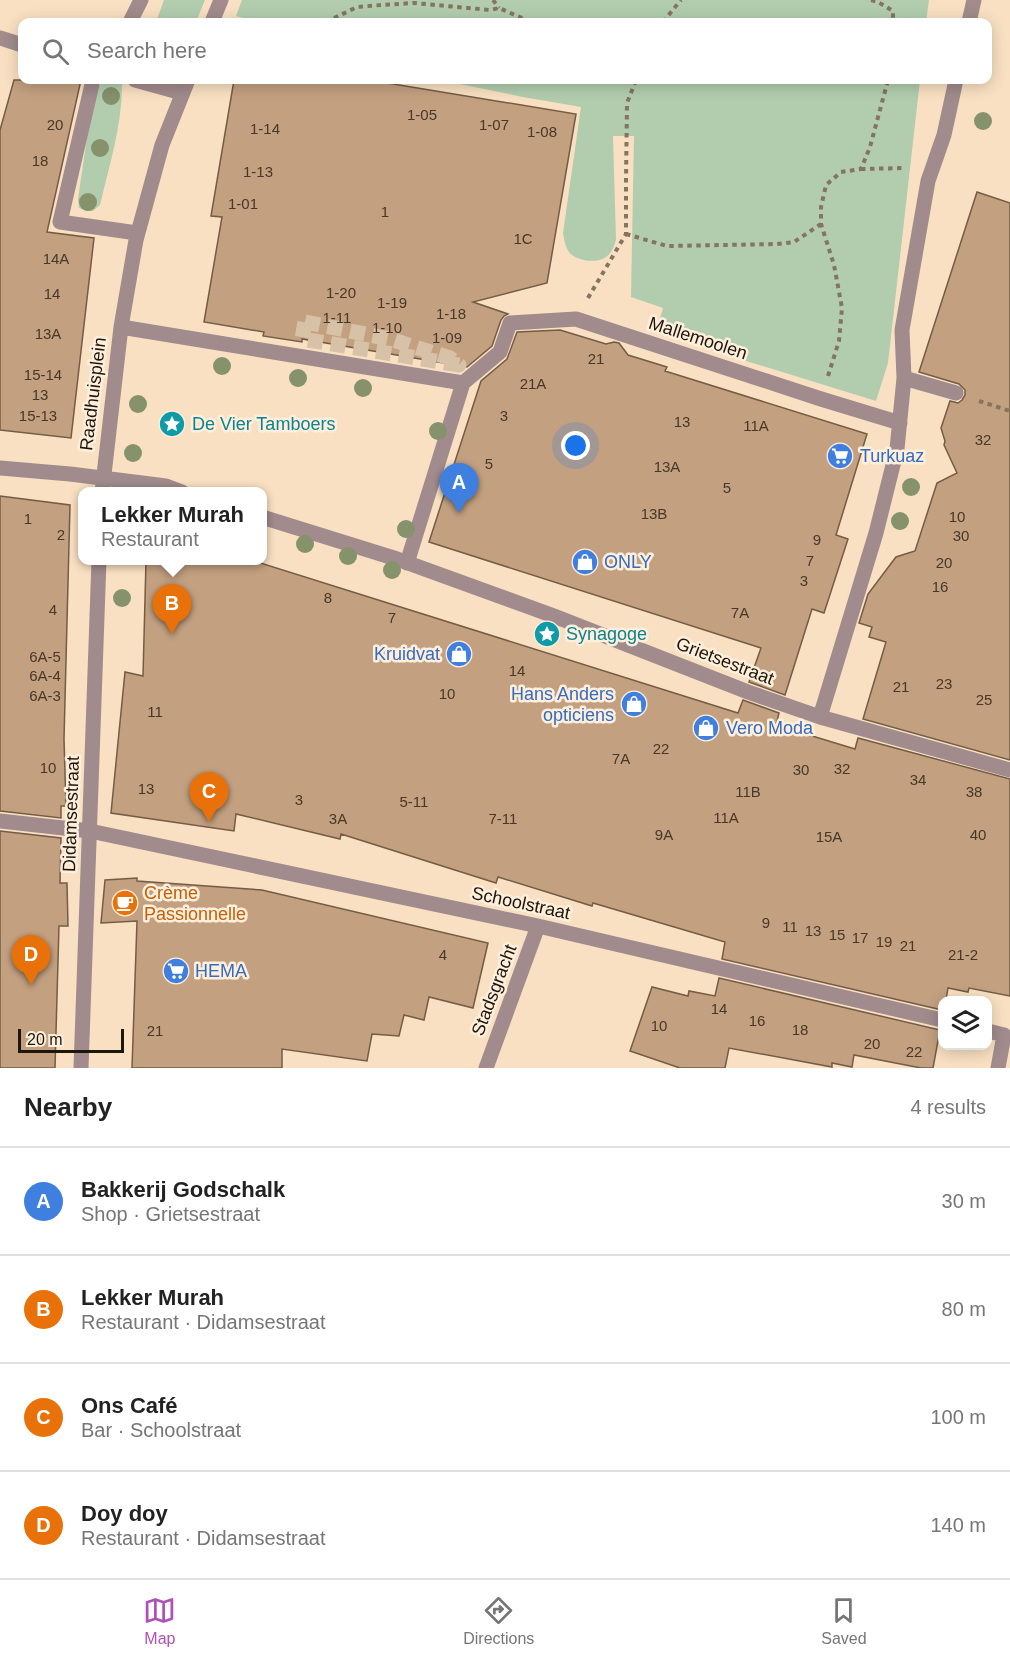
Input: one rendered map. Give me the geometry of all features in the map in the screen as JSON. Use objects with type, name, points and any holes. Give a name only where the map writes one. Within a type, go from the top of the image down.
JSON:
[{"type":"street","points":[[132,18],[141,0]]},
{"type":"street","points":[[214,18],[221,0]]},
{"type":"street","points":[[970,18],[974,0]]},
{"type":"street","points":[[0,38],[18,44]]},
{"type":"street","points":[[92,84],[60,222],[137,233]]},
{"type":"street","name":"Raadhuisplein","points":[[102,485],[121,327],[137,233],[162,145],[185,86],[168,84]]},
{"type":"street","points":[[820,717],[876,533],[897,449],[904,378],[902,330],[928,181],[944,135],[955,84]]},
{"type":"street","name":"Mallemoolen","points":[[463,383],[500,352],[510,323],[576,319],[900,423]]},
{"type":"street","points":[[121,327],[463,383],[402,561],[267,519]]},
{"type":"street","points":[[904,378],[956,393]]},
{"type":"street","points":[[0,468],[70,474],[102,485],[169,487]]},
{"type":"street","name":"Grietsestraat","points":[[402,561],[555,616],[748,692],[820,717],[1010,770]]},
{"type":"street","name":"Didamsestraat","points":[[81,1068],[99,565]]},
{"type":"street","name":"Schoolstraat","points":[[0,821],[90,831],[538,926],[938,1019]]},
{"type":"street","name":"Stadsgracht","points":[[486,1068],[538,926]]},
{"type":"street","points":[[992,1032],[1007,1033],[998,1068]]},
{"type":"path","points":[[493,0],[499,8],[522,18]]},
{"type":"path","points":[[666,18],[681,0]]},
{"type":"path","points":[[871,0],[892,11],[893,18]]},
{"type":"path","points":[[334,18],[357,7],[381,5],[414,3],[490,10],[499,8]]},
{"type":"path","points":[[576,319],[627,234],[627,103],[634,84]]},
{"type":"path","points":[[861,169],[870,147],[887,84]]},
{"type":"path","points":[[821,399],[839,341],[842,308],[834,266],[821,224],[826,185],[841,172],[933,166]]},
{"type":"path","points":[[627,234],[667,246],[777,244],[794,242],[821,224]]},
{"type":"path","points":[[956,393],[1010,411]]},
{"type":"green space","points":[[164,0],[205,0],[198,18],[157,18]]},
{"type":"green space","points":[[242,0],[929,0],[927,18],[243,18],[236,16]]},
{"type":"green space","points":[[101,84],[122,84],[122,96],[115,142],[100,205],[93,211],[86,211],[79,208],[78,199],[91,110],[97,89]]},
{"type":"green space","points":[[460,84],[920,84],[888,363],[876,401],[656,333],[663,308],[631,297],[634,136],[613,136],[616,240],[614,247],[602,259],[592,261],[581,259],[569,252],[563,233],[581,107]]},
{"type":"building","points":[[14,80],[18,80],[18,84],[80,84],[47,232],[94,238],[71,438],[0,430],[0,130]]},
{"type":"building","points":[[233,84],[393,84],[576,114],[547,283],[473,302],[508,314],[501,320],[492,346],[467,367],[302,339],[302,342],[263,336],[264,332],[204,322],[222,217],[211,216]]},
{"type":"building","points":[[977,192],[1010,203],[1010,760],[863,719],[886,642],[869,637],[872,627],[859,623],[868,594],[896,557],[915,551],[937,483],[957,473],[944,445],[941,428],[950,401],[958,403],[965,395],[965,390],[959,384],[919,372]]},
{"type":"building","points":[[560,330],[606,344],[619,343],[628,355],[667,367],[665,371],[867,434],[836,535],[848,539],[824,613],[812,609],[785,695],[749,682],[761,648],[429,542],[481,381],[507,359],[517,332]]},
{"type":"building","points":[[0,496],[70,505],[64,739],[66,806],[61,806],[61,818],[0,811]]},
{"type":"building","points":[[146,565],[267,565],[738,713],[743,700],[779,713],[776,725],[855,749],[858,738],[1010,779],[1010,996],[969,988],[968,992],[948,988],[947,996],[938,996],[938,1009],[722,959],[725,942],[593,903],[592,906],[498,877],[496,883],[341,834],[340,839],[236,814],[234,831],[111,813],[125,672],[143,676]]},
{"type":"building","points":[[0,831],[61,838],[60,883],[67,883],[68,926],[59,926],[55,1068],[0,1068]]},
{"type":"building","points":[[137,878],[137,881],[262,890],[488,943],[473,1008],[429,997],[424,1020],[404,1015],[399,1036],[372,1034],[367,1061],[282,1049],[282,1068],[132,1068],[137,921],[101,923],[105,880]]},
{"type":"building","points":[[719,978],[938,1030],[933,1068],[921,1068],[854,1055],[852,1067],[832,1063],[832,1067],[729,1048],[725,1068],[680,1068],[630,1051],[652,987],[688,996],[689,991],[715,996]]},
{"type":"tunnel","points":[[305,322],[390,339],[450,358],[459,365],[302,339],[305,322]]},
{"type":"place","name":"De Vier Tamboers","points":[[172,424]]},
{"type":"place","name":"Turkuaz","points":[[840,456]]},
{"type":"place","name":"Bakkerij Godschalk","points":[[459,513]]},
{"type":"place","name":"ONLY","points":[[585,562]]},
{"type":"place","name":"Lekker Murah","points":[[172,634]]},
{"type":"place","name":"Synagoge","points":[[547,634]]},
{"type":"place","name":"Kruidvat","points":[[459,654]]},
{"type":"place","name":"Hans Anders opticiens","points":[[634,704]]},
{"type":"place","name":"Vero Moda","points":[[706,728]]},
{"type":"place","name":"Ons Café","points":[[209,822]]},
{"type":"place","name":"Crème Passionnelle","points":[[125,903]]},
{"type":"place","name":"HEMA","points":[[176,971]]},
{"type":"place","name":"Doy doy","points":[[31,985]]}]
